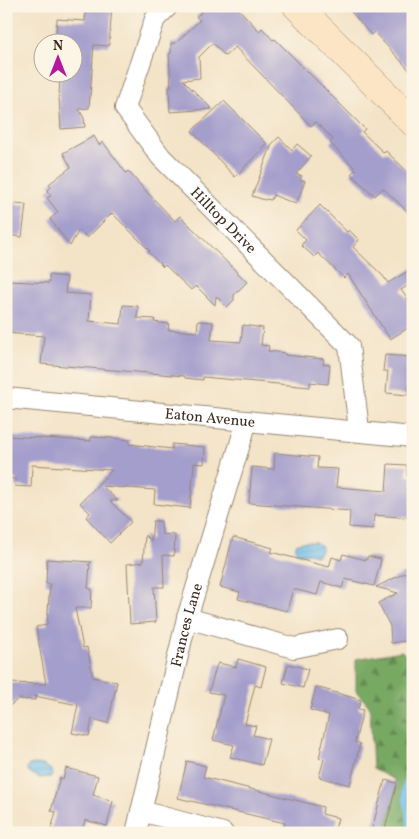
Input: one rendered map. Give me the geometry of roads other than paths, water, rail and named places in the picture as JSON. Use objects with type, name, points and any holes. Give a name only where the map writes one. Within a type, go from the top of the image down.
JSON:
[{"type":"main road","points":[[297,6],[413,122]]},
{"type":"street","name":"Hilltop Drive","points":[[168,6],[155,19],[125,108],[161,157],[350,346],[359,430]]},
{"type":"street","name":"Eaton Avenue","points":[[6,398],[359,430],[413,437]]},
{"type":"street","name":"Frances Lane","points":[[136,833],[187,618],[248,421]]},
{"type":"street","points":[[187,618],[294,648],[338,639]]},
{"type":"street","points":[[141,811],[223,833]]},
{"type":"water","points":[[315,542],[322,546],[321,551],[317,556],[309,553],[298,554],[295,548],[297,543]]},
{"type":"water","points":[[29,765],[43,765],[50,769],[53,773],[51,777],[40,778],[28,772],[27,768]]},
{"type":"waterway","points":[[411,833],[404,789],[413,765]]}]
